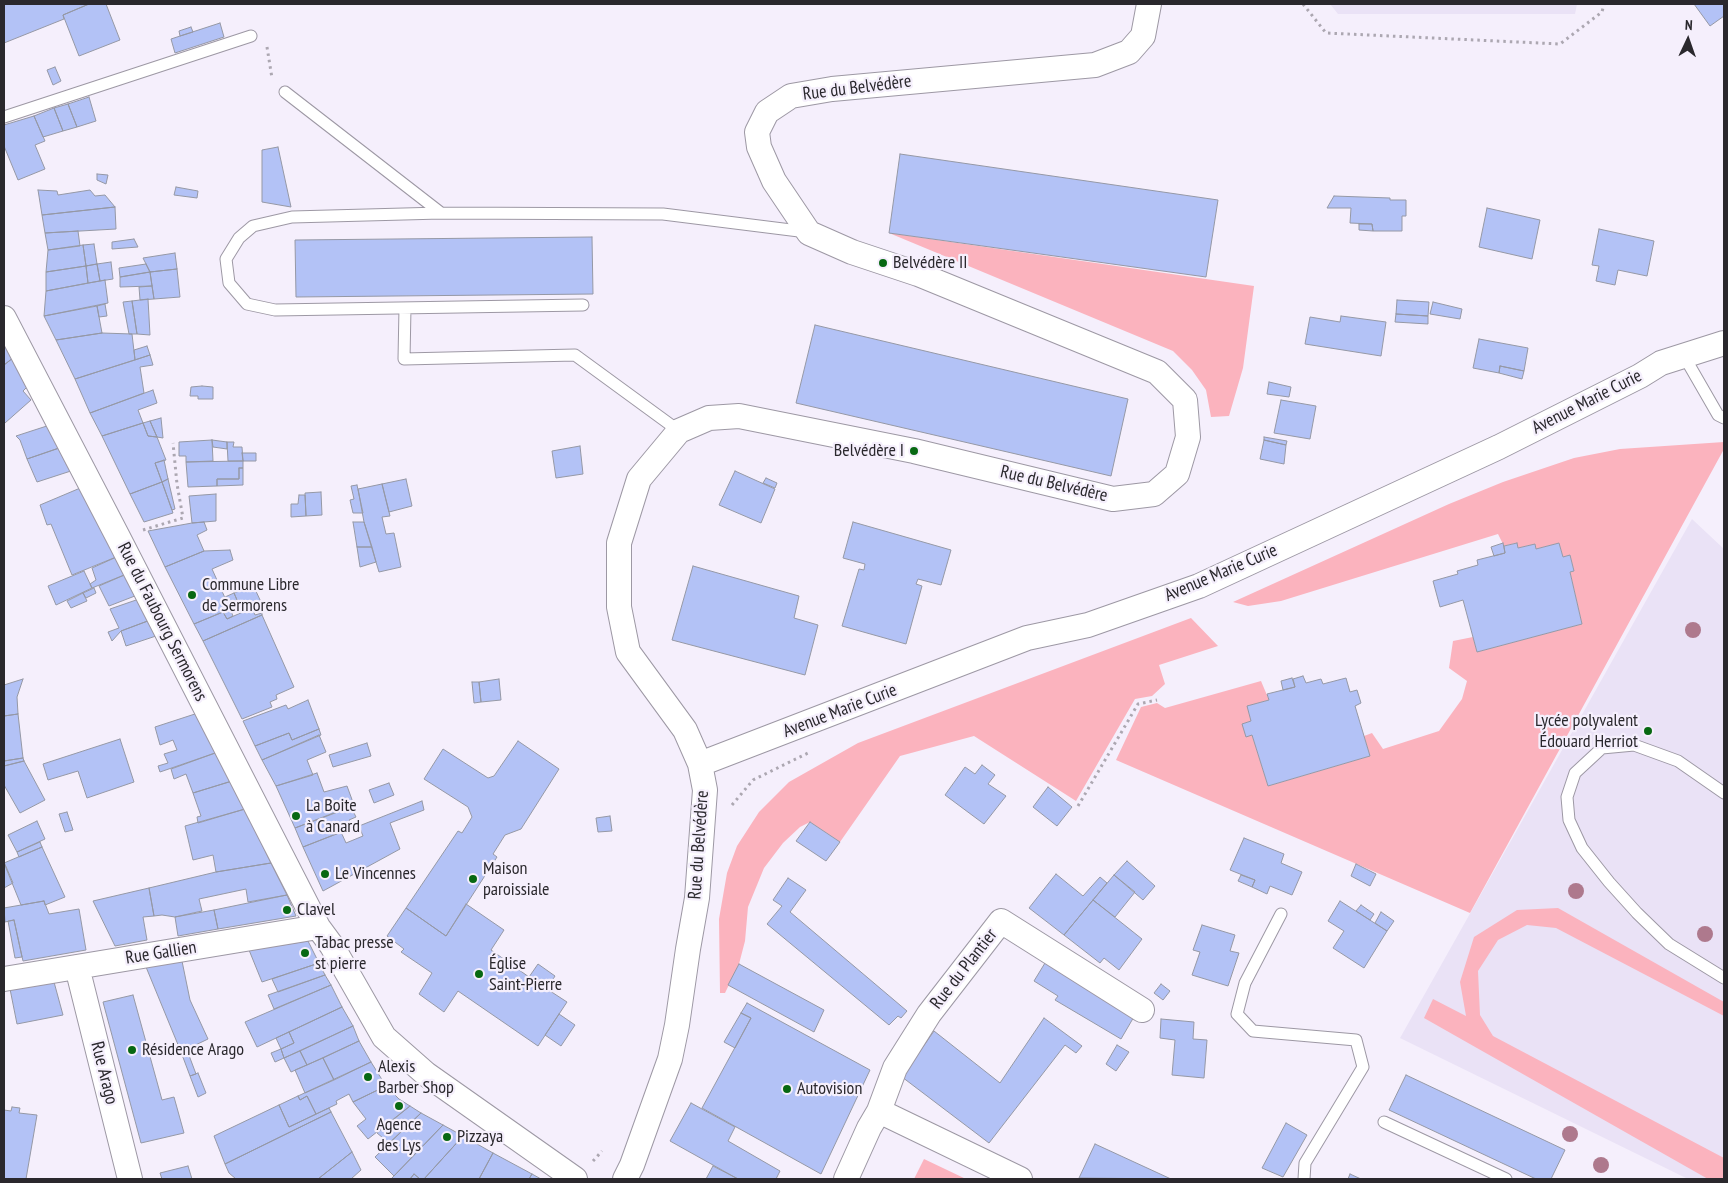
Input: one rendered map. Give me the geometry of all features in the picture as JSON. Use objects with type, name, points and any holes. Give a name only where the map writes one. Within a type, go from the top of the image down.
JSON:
[{"type":"street","name":"Rue du Belvédère","points":[[624,1179],[632,1165],[670,1059],[677,1025],[697,898],[704,790],[700,764],[685,730],[628,652],[619,606],[618,543],[639,479],[679,431],[709,418],[739,416],[914,451],[1113,499],[1154,494],[1177,474],[1188,437],[1185,400],[1157,372],[918,274],[852,252],[809,233],[774,181],[759,147],[758,132],[767,112],[791,96],[832,89],[1095,65],[1129,52],[1143,36],[1149,4]]},
{"type":"street","name":"Rue du Faubourg Sermorens","points":[[4,318],[318,927],[332,946],[384,1037],[426,1074],[575,1179]]},
{"type":"street","name":"Avenue Marie Curie","points":[[700,764],[1027,638],[1088,625],[1199,586],[1499,447],[1640,376],[1661,363],[1724,343]]},
{"type":"street","name":"Rue du Plantier","points":[[880,1111],[895,1068],[930,1014],[1001,921],[1142,1010]]},
{"type":"street","name":"Rue Gallien","points":[[4,979],[318,927]]},
{"type":"street","name":"Rue Arago","points":[[77,967],[130,1179]]},
{"type":"street","points":[[846,1179],[869,1128],[880,1111],[1020,1179]]},
{"type":"lane","points":[[4,118],[251,36]]},
{"type":"lane","points":[[285,92],[441,213]]},
{"type":"lane","points":[[583,304],[275,310],[246,304],[228,283],[226,259],[239,238],[253,226],[292,217],[441,213],[663,214],[809,233]]},
{"type":"lane","points":[[405,308],[404,359],[576,355],[679,431]]},
{"type":"lane","points":[[1684,356],[1718,415],[1724,418]]},
{"type":"lane","points":[[1724,793],[1678,760],[1634,745],[1602,748],[1575,773],[1567,798],[1569,820],[1582,848],[1608,882],[1669,944],[1724,978]]},
{"type":"lane","points":[[1281,914],[1244,983],[1237,1014],[1253,1031],[1356,1040],[1362,1067],[1306,1163],[1304,1179]]},
{"type":"lane","points":[[1384,1122],[1506,1179]]},
{"type":"path","points":[[1304,4],[1326,33],[1560,44],[1602,12],[1604,4]]},
{"type":"path","points":[[251,36],[259,36],[266,41],[272,80],[285,92]]},
{"type":"path","points":[[118,536],[183,518],[173,443]]},
{"type":"path","points":[[1078,806],[1138,704],[1157,700]]},
{"type":"shaded area","points":[[1330,4],[1577,4],[1575,14],[1338,14]]},
{"type":"shaded area","points":[[889,233],[1254,286],[1243,368],[1229,416],[1211,417],[1206,390],[1192,370],[1173,351]]},
{"type":"shaded area","points":[[1724,442],[1724,449],[1470,913],[1116,760],[1141,707],[1157,703],[1165,708],[1261,681],[1269,700],[1248,706],[1251,721],[1243,724],[1252,735],[1268,786],[1370,756],[1364,736],[1372,733],[1383,749],[1439,731],[1462,699],[1467,681],[1449,668],[1453,641],[1473,637],[1477,652],[1582,624],[1570,572],[1574,571],[1570,555],[1563,557],[1559,543],[1536,549],[1535,544],[1518,548],[1516,543],[1504,546],[1498,534],[1281,601],[1248,606],[1233,602],[1449,504],[1503,482],[1574,458],[1620,449]]},
{"type":"shaded area","name":"Lycée polyvalent Édouard Herriot","points":[[1692,519],[1724,549],[1724,1179],[1688,1179],[1400,1038]]},
{"type":"shaded area","points":[[1191,618],[1218,646],[1159,665],[1165,684],[1152,696],[1135,699],[1076,801],[974,736],[900,756],[840,842],[810,822],[800,827],[783,843],[764,868],[748,907],[745,941],[739,964],[725,993],[720,993],[719,919],[727,873],[737,846],[759,812],[789,782],[858,743]]},
{"type":"shaded area","points":[[1558,908],[1724,1002],[1724,1016],[1556,928],[1527,925],[1498,940],[1478,971],[1480,1015],[1493,1036],[1724,1158],[1724,1179],[1708,1179],[1424,1018],[1433,999],[1466,1016],[1460,982],[1474,937],[1517,910]]},
{"type":"shaded area","points":[[924,1159],[966,1179],[914,1179]]},
{"type":"building","points":[[4,4],[89,4],[63,15],[64,19],[4,43]]},
{"type":"building","points":[[89,4],[106,4],[120,40],[79,56],[63,15]]},
{"type":"building","points":[[1694,4],[1724,4],[1724,16],[1710,26]]},
{"type":"building","points":[[220,23],[224,37],[175,53],[171,39]]},
{"type":"building","points":[[191,27],[193,32],[180,36],[179,31]]},
{"type":"building","points":[[55,67],[61,81],[53,85],[47,70]]},
{"type":"building","points":[[89,97],[96,121],[77,127],[68,104]]},
{"type":"building","points":[[68,104],[77,127],[63,131],[54,108]]},
{"type":"building","points":[[54,108],[63,131],[43,137],[34,116]]},
{"type":"building","points":[[34,116],[45,141],[35,145],[45,169],[18,180],[4,146],[4,125]]},
{"type":"building","points":[[278,147],[291,207],[262,202],[262,150]]},
{"type":"building","points":[[900,154],[1218,200],[1206,277],[889,233]]},
{"type":"building","points":[[97,174],[108,175],[106,184],[97,180]]},
{"type":"building","points":[[176,187],[198,191],[197,198],[174,195]]},
{"type":"building","points":[[38,190],[57,191],[58,195],[90,190],[95,196],[105,195],[115,207],[42,215]]},
{"type":"building","points":[[1334,196],[1406,200],[1406,216],[1402,216],[1402,231],[1373,231],[1372,224],[1350,223],[1351,208],[1327,208]]},
{"type":"building","points":[[115,207],[116,229],[45,233],[42,215]]},
{"type":"building","points":[[1487,208],[1540,220],[1532,259],[1479,247]]},
{"type":"building","points":[[1359,224],[1372,224],[1373,231],[1359,230]]},
{"type":"building","points":[[1599,229],[1654,241],[1647,276],[1618,270],[1615,285],[1596,281],[1599,266],[1592,265]]},
{"type":"building","points":[[78,231],[80,246],[48,250],[45,233]]},
{"type":"building","points":[[592,237],[593,294],[296,297],[295,240]]},
{"type":"building","points":[[134,239],[138,247],[112,249],[112,242]]},
{"type":"building","points":[[94,244],[97,264],[86,266],[83,245]]},
{"type":"building","points":[[83,245],[86,266],[46,272],[48,250]]},
{"type":"building","points":[[175,253],[177,269],[150,272],[143,258]]},
{"type":"building","points":[[111,262],[113,279],[100,281],[97,264]]},
{"type":"building","points":[[97,264],[100,281],[88,283],[86,266]]},
{"type":"building","points":[[146,264],[150,272],[120,277],[119,268]]},
{"type":"building","points":[[86,266],[88,283],[46,291],[46,272]]},
{"type":"building","points":[[177,269],[180,297],[154,299],[150,272]]},
{"type":"building","points":[[150,272],[152,286],[120,287],[120,277]]},
{"type":"building","points":[[105,280],[108,303],[44,316],[46,291]]},
{"type":"building","points":[[152,286],[154,299],[140,300],[139,287]]},
{"type":"building","points":[[148,299],[150,335],[137,334],[132,301]]},
{"type":"building","points":[[1397,300],[1429,302],[1428,316],[1396,314]]},
{"type":"building","points":[[132,301],[137,334],[129,334],[123,302]]},
{"type":"building","points":[[1433,302],[1462,309],[1460,319],[1430,314]]},
{"type":"building","points":[[105,304],[107,316],[99,317],[97,306]]},
{"type":"building","points":[[97,306],[102,333],[56,340],[44,316]]},
{"type":"building","points":[[1396,314],[1428,316],[1428,324],[1395,322]]},
{"type":"building","points":[[1341,316],[1386,322],[1381,356],[1305,344],[1310,317],[1340,322]]},
{"type":"building","points":[[815,325],[1128,399],[1111,476],[796,403]]},
{"type":"building","points":[[4,331],[18,354],[4,365]]},
{"type":"building","points":[[102,333],[132,334],[135,360],[75,379],[56,340]]},
{"type":"building","points":[[1479,339],[1528,348],[1524,371],[1500,366],[1499,373],[1473,368]]},
{"type":"building","points":[[147,346],[150,355],[135,360],[134,350]]},
{"type":"building","points":[[18,354],[32,382],[23,391],[31,400],[5,423],[4,365]]},
{"type":"building","points":[[150,355],[153,365],[140,367],[144,393],[90,413],[75,379]]},
{"type":"building","points":[[1500,366],[1524,371],[1522,379],[1499,373]]},
{"type":"building","points":[[1269,382],[1291,387],[1289,397],[1267,394]]},
{"type":"building","points":[[191,387],[213,387],[213,399],[198,399],[198,396],[190,396]]},
{"type":"building","points":[[153,390],[157,403],[138,410],[143,423],[102,436],[90,413]]},
{"type":"building","points":[[1281,400],[1316,406],[1310,439],[1274,433]]},
{"type":"building","points":[[161,418],[163,438],[157,437],[150,421]]},
{"type":"building","points":[[150,421],[157,437],[148,436],[143,423]]},
{"type":"building","points":[[143,423],[148,436],[157,437],[166,460],[155,463],[162,482],[130,494],[102,436]]},
{"type":"building","points":[[53,424],[65,446],[27,459],[20,440],[16,436]]},
{"type":"building","points":[[1264,437],[1287,441],[1286,445],[1264,440]]},
{"type":"building","points":[[212,440],[213,461],[186,462],[186,456],[179,456],[179,442]]},
{"type":"building","points":[[212,440],[227,442],[227,449],[213,447]]},
{"type":"building","points":[[1264,440],[1286,445],[1284,464],[1260,459]]},
{"type":"building","points":[[227,442],[234,442],[233,447],[242,447],[243,461],[228,461]]},
{"type":"building","points":[[65,446],[77,469],[37,482],[27,459]]},
{"type":"building","points":[[580,446],[583,474],[556,478],[552,451]]},
{"type":"building","points":[[242,453],[256,453],[256,461],[243,461]]},
{"type":"building","points":[[164,460],[168,479],[162,482],[155,463]]},
{"type":"building","points":[[243,461],[243,468],[239,468],[239,479],[217,479],[217,486],[188,487],[186,462]]},
{"type":"building","points":[[239,468],[243,468],[243,485],[217,486],[217,479],[239,479]]},
{"type":"building","points":[[735,471],[775,489],[761,523],[719,505]]},
{"type":"building","points":[[766,478],[777,483],[775,488],[763,483]]},
{"type":"building","points":[[168,479],[175,509],[172,510],[162,482]]},
{"type":"building","points":[[406,479],[412,506],[389,512],[382,484]]},
{"type":"building","points":[[162,482],[173,513],[144,522],[130,494]]},
{"type":"building","points":[[382,484],[390,516],[382,517],[386,534],[394,533],[401,567],[379,572],[364,522],[358,489]]},
{"type":"building","points":[[357,485],[363,513],[353,513],[350,500],[354,499],[351,486]]},
{"type":"building","points":[[85,486],[121,555],[72,575],[51,524],[47,525],[40,505]]},
{"type":"building","points":[[321,492],[322,515],[306,516],[305,493]]},
{"type":"building","points":[[216,494],[216,521],[192,523],[189,496]]},
{"type":"building","points":[[299,495],[305,495],[306,516],[291,517],[291,504],[298,504]]},
{"type":"building","points":[[204,522],[207,530],[197,535],[204,551],[165,567],[148,531]]},
{"type":"building","points":[[353,522],[364,522],[372,547],[357,547]]},
{"type":"building","points":[[853,522],[951,550],[941,585],[918,579],[916,584],[922,586],[906,644],[842,626],[859,569],[864,570],[865,564],[843,558]]},
{"type":"building","points":[[1503,543],[1505,553],[1494,556],[1491,547]]},
{"type":"building","points":[[1517,543],[1518,548],[1535,544],[1536,549],[1559,543],[1563,557],[1570,555],[1574,571],[1570,572],[1582,624],[1477,652],[1463,600],[1440,607],[1433,581],[1458,574],[1457,571],[1478,565],[1477,560],[1505,553],[1504,546]]},
{"type":"building","points":[[357,547],[372,547],[376,562],[360,567]]},
{"type":"building","points":[[230,550],[233,560],[212,569],[230,609],[194,624],[165,567],[204,551]]},
{"type":"building","points":[[121,555],[129,573],[92,588],[90,584],[96,580],[92,568]]},
{"type":"building","points":[[693,566],[799,596],[794,618],[818,625],[805,675],[672,640]]},
{"type":"building","points":[[84,571],[92,588],[56,605],[48,586]]},
{"type":"building","points":[[129,573],[140,594],[109,606],[99,586]]},
{"type":"building","points":[[253,585],[262,604],[242,612],[234,593]]},
{"type":"building","points":[[94,588],[96,593],[86,598],[83,593]]},
{"type":"building","points":[[83,593],[87,601],[71,608],[67,601]]},
{"type":"building","points":[[234,593],[241,609],[232,613],[225,597]]},
{"type":"building","points":[[142,598],[153,619],[121,631],[112,641],[108,632],[119,628],[110,609]]},
{"type":"building","points":[[252,608],[255,615],[262,613],[262,615],[203,641],[194,624],[223,612],[227,619]]},
{"type":"building","points":[[230,609],[233,616],[227,619],[223,612]]},
{"type":"building","points":[[262,615],[294,687],[276,695],[277,699],[270,702],[272,707],[242,719],[203,641]]},
{"type":"building","points":[[153,619],[159,635],[126,646],[121,631]]},
{"type":"building","points":[[1303,676],[1306,683],[1321,679],[1323,684],[1346,678],[1350,692],[1357,690],[1361,703],[1355,706],[1370,756],[1268,786],[1252,735],[1246,737],[1242,724],[1251,721],[1247,706],[1269,700],[1267,694],[1295,687],[1293,679]]},
{"type":"building","points":[[1292,678],[1295,687],[1283,690],[1281,681]]},
{"type":"building","points":[[23,679],[17,697],[18,714],[4,716],[4,685]]},
{"type":"building","points":[[499,679],[501,700],[481,702],[479,682]]},
{"type":"building","points":[[472,682],[479,682],[481,702],[474,703]]},
{"type":"building","points":[[308,700],[319,729],[292,740],[289,733],[255,746],[243,721],[286,705],[288,709]]},
{"type":"building","points":[[198,713],[218,752],[160,772],[158,766],[168,763],[164,754],[177,750],[173,740],[160,745],[155,727]]},
{"type":"building","points":[[18,714],[23,758],[4,761],[4,716]]},
{"type":"building","points":[[319,729],[321,735],[262,760],[255,746],[289,733],[292,740]]},
{"type":"building","points":[[319,735],[326,752],[307,760],[313,775],[276,786],[262,760]]},
{"type":"building","points":[[120,739],[134,782],[87,798],[78,771],[48,780],[43,764]]},
{"type":"building","points":[[518,741],[559,769],[521,829],[505,835],[493,854],[497,857],[446,936],[406,908],[458,831],[462,833],[472,817],[468,807],[424,779],[443,749],[488,778],[494,776]]},
{"type":"building","points":[[367,743],[371,756],[333,767],[329,755]]},
{"type":"building","points":[[218,752],[232,781],[193,793],[186,774],[174,779],[171,769]]},
{"type":"building","points":[[23,758],[24,761],[4,766],[4,761]]},
{"type":"building","points":[[24,761],[45,800],[20,813],[4,785],[4,766]]},
{"type":"building","points":[[982,765],[995,775],[988,784],[1006,796],[984,824],[945,795],[965,767],[975,774]]},
{"type":"building","points":[[317,773],[324,792],[347,786],[354,805],[295,828],[276,786]]},
{"type":"building","points":[[232,781],[245,809],[198,823],[197,817],[201,816],[193,793]]},
{"type":"building","points":[[389,783],[394,795],[374,803],[369,790]]},
{"type":"building","points":[[1048,787],[1072,807],[1057,826],[1033,807]]},
{"type":"building","points":[[422,801],[424,810],[390,823],[400,849],[323,891],[303,847],[341,832],[346,843],[363,836],[359,826]]},
{"type":"building","points":[[351,807],[356,817],[349,820],[352,828],[303,847],[295,828]]},
{"type":"building","points":[[245,809],[271,863],[216,872],[213,855],[193,860],[185,826]]},
{"type":"building","points":[[67,812],[73,830],[65,832],[59,814]]},
{"type":"building","points":[[610,816],[612,831],[598,832],[596,818]]},
{"type":"building","points":[[37,821],[45,839],[17,852],[8,835]]},
{"type":"building","points":[[810,822],[840,842],[826,861],[796,841]]},
{"type":"building","points":[[1244,838],[1284,854],[1281,863],[1302,872],[1292,895],[1270,886],[1267,894],[1252,887],[1255,880],[1230,870]]},
{"type":"building","points":[[40,842],[42,847],[19,857],[17,852]]},
{"type":"building","points":[[42,847],[65,897],[45,905],[44,901],[21,905],[4,863]]},
{"type":"building","points":[[1127,861],[1155,886],[1143,900],[1114,875]]},
{"type":"building","points":[[4,862],[13,883],[4,888]]},
{"type":"building","points":[[271,863],[287,895],[248,902],[246,889],[199,899],[202,911],[175,917],[154,916],[149,888],[216,872]]},
{"type":"building","points":[[1356,864],[1376,874],[1370,886],[1351,876]]},
{"type":"building","points":[[1056,874],[1083,896],[1100,877],[1107,883],[1064,935],[1029,908]]},
{"type":"building","points":[[1114,875],[1135,892],[1115,917],[1093,900]]},
{"type":"building","points":[[1241,875],[1255,880],[1252,887],[1238,881]]},
{"type":"building","points":[[788,878],[806,890],[790,912],[907,1011],[901,1018],[898,1016],[889,1025],[767,924],[782,906],[773,900]]},
{"type":"building","points":[[149,888],[154,916],[143,917],[147,940],[115,946],[93,901]]},
{"type":"building","points":[[287,895],[296,916],[218,929],[214,910]]},
{"type":"building","points":[[1093,900],[1142,939],[1119,970],[1104,958],[1100,963],[1064,935]]},
{"type":"building","points":[[44,901],[49,914],[79,909],[86,950],[23,961],[14,920],[5,922],[4,908]]},
{"type":"building","points":[[1340,901],[1387,931],[1364,968],[1333,948],[1344,931],[1328,921]]},
{"type":"building","name":"Église Saint-Pierre","points":[[466,904],[504,930],[491,950],[529,977],[538,964],[555,976],[547,989],[567,1002],[538,1046],[458,991],[444,1012],[419,994],[432,973],[401,952],[404,949],[387,936],[406,908],[446,936]]},
{"type":"building","points":[[1361,905],[1374,914],[1370,920],[1356,911]]},
{"type":"building","points":[[214,910],[218,929],[178,936],[175,917]]},
{"type":"building","points":[[1381,912],[1394,921],[1387,931],[1375,923]]},
{"type":"building","points":[[14,920],[22,957],[15,958],[8,921]]},
{"type":"building","points":[[1202,925],[1235,935],[1230,951],[1239,953],[1228,986],[1192,975],[1200,952],[1193,950]]},
{"type":"building","points":[[308,941],[319,963],[262,982],[249,950]]},
{"type":"building","points":[[182,961],[190,1000],[208,1039],[181,1052],[146,967]]},
{"type":"building","points":[[319,963],[325,975],[278,992],[272,979]]},
{"type":"building","points":[[1045,963],[1135,1015],[1121,1039],[1055,1000],[1058,996],[1034,981]]},
{"type":"building","points":[[739,964],[824,1010],[814,1032],[728,985]]},
{"type":"building","points":[[325,975],[331,985],[274,1009],[268,995]]},
{"type":"building","points":[[54,982],[63,1015],[17,1024],[10,989]]},
{"type":"building","points":[[1161,984],[1170,991],[1163,1000],[1154,993]]},
{"type":"building","points":[[331,985],[342,1007],[257,1047],[245,1022]]},
{"type":"building","name":"Résidence Arago","points":[[133,995],[162,1100],[174,1097],[184,1133],[141,1143],[103,1002]]},
{"type":"building","name":"Autovision","points":[[747,1003],[870,1070],[821,1174],[702,1108],[751,1018],[741,1013]]},
{"type":"building","points":[[342,1007],[353,1026],[284,1058],[281,1049],[294,1043],[289,1032]]},
{"type":"building","points":[[741,1013],[751,1018],[735,1048],[724,1042]]},
{"type":"building","points":[[559,1014],[575,1025],[561,1046],[545,1035]]},
{"type":"building","points":[[1044,1018],[1082,1046],[1076,1053],[1065,1045],[989,1143],[902,1077],[934,1031],[1000,1083]]},
{"type":"building","points":[[1161,1019],[1194,1022],[1193,1039],[1207,1040],[1204,1078],[1172,1075],[1175,1040],[1160,1038]]},
{"type":"building","points":[[353,1026],[359,1041],[307,1065],[300,1051]]},
{"type":"building","points":[[289,1032],[294,1043],[281,1049],[276,1038]]},
{"type":"building","points":[[359,1041],[371,1062],[334,1080],[323,1058]]},
{"type":"building","points":[[1117,1045],[1129,1052],[1116,1071],[1106,1064]]},
{"type":"building","points":[[281,1049],[284,1058],[275,1062],[271,1053]]},
{"type":"building","points":[[187,1050],[196,1074],[190,1076],[181,1052]]},
{"type":"building","points":[[300,1051],[307,1065],[291,1072],[284,1058]]},
{"type":"building","points":[[323,1058],[334,1080],[305,1093],[295,1070]]},
{"type":"building","points":[[371,1062],[386,1086],[353,1102],[349,1094],[336,1101],[337,1104],[316,1114],[307,1096],[300,1100],[298,1096]]},
{"type":"building","points":[[198,1073],[206,1093],[198,1097],[190,1076]]},
{"type":"building","points":[[1406,1075],[1565,1150],[1551,1179],[1536,1179],[1389,1110]]},
{"type":"building","points":[[386,1086],[399,1099],[410,1106],[368,1139],[357,1126],[366,1119],[353,1102]]},
{"type":"building","points":[[298,1096],[300,1100],[307,1096],[316,1114],[289,1127],[279,1105]]},
{"type":"building","points":[[691,1103],[735,1127],[728,1141],[780,1171],[776,1179],[738,1179],[670,1141]]},
{"type":"building","points":[[279,1105],[289,1127],[329,1108],[331,1112],[225,1164],[214,1136]]},
{"type":"building","points":[[410,1106],[421,1113],[389,1143],[377,1133]]},
{"type":"building","points":[[12,1107],[20,1108],[19,1113],[37,1115],[26,1179],[4,1179],[4,1110],[11,1111]]},
{"type":"building","points":[[331,1112],[352,1152],[318,1179],[236,1179],[229,1173],[225,1164]]},
{"type":"building","points":[[421,1113],[443,1125],[394,1176],[375,1157]]},
{"type":"building","points":[[1286,1123],[1307,1135],[1283,1177],[1262,1168]]},
{"type":"building","points":[[443,1125],[463,1136],[424,1179],[420,1179],[414,1174],[410,1179],[391,1179]]},
{"type":"building","points":[[463,1136],[493,1153],[479,1179],[424,1179]]},
{"type":"building","points":[[1095,1144],[1171,1179],[1079,1178]]},
{"type":"building","points":[[352,1152],[361,1170],[351,1179],[318,1179]]},
{"type":"building","points":[[493,1153],[532,1174],[529,1179],[479,1179]]},
{"type":"building","points":[[188,1166],[192,1179],[162,1179],[160,1173]]},
{"type":"building","points":[[713,1166],[738,1179],[706,1179]]},
{"type":"building","points":[[414,1174],[420,1179],[410,1179]]},
{"type":"building","points":[[532,1174],[541,1179],[529,1179]]},
{"type":"building","points":[[1350,1174],[1361,1179],[1348,1179]]},
{"type":"place","name":"Belvédère II","points":[[883,263]]},
{"type":"place","name":"Belvédère I","points":[[914,451]]},
{"type":"place","name":"Commune Libre de Sermorens","points":[[192,595]]},
{"type":"place","name":"Lycée polyvalent Édouard Herriot","points":[[1648,731]]},
{"type":"place","name":"La Boite à Canard","points":[[296,816]]},
{"type":"place","name":"Le Vincennes","points":[[325,874]]},
{"type":"place","name":"Maison paroissiale","points":[[473,879]]},
{"type":"place","name":"Clavel","points":[[287,910]]},
{"type":"place","name":"Tabac presse st pierre","points":[[305,953]]},
{"type":"place","name":"Église Saint-Pierre","points":[[479,974]]},
{"type":"place","name":"Résidence Arago","points":[[132,1050]]},
{"type":"place","name":"Alexis Barber Shop","points":[[368,1077]]},
{"type":"place","name":"Autovision","points":[[787,1089]]},
{"type":"place","name":"Agence des Lys","points":[[399,1106]]},
{"type":"place","name":"Pizzaya","points":[[447,1137]]}]
